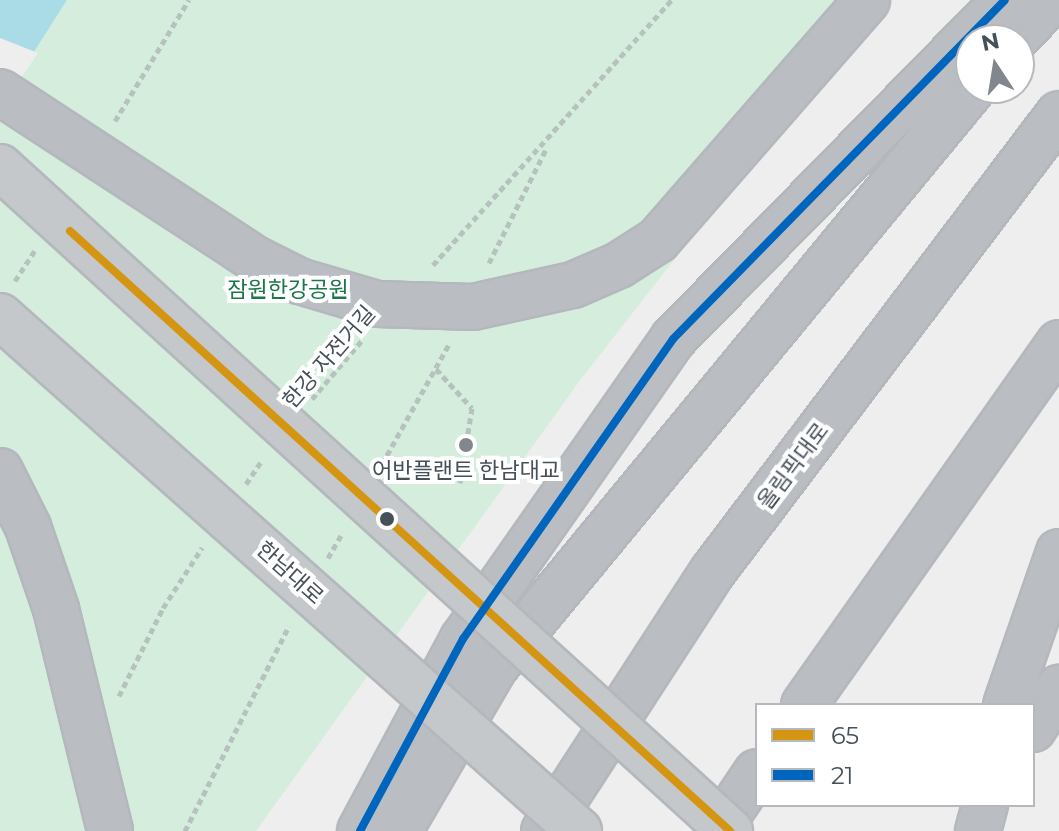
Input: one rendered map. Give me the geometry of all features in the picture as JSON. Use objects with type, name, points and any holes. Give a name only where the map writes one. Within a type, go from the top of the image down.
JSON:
[{"type":"highway","points":[[0,92],[257,260],[299,281],[377,304],[473,307],[573,285],[619,265],[658,240],[867,0]]},
{"type":"highway","points":[[360,831],[463,639],[673,339],[1005,0]]},
{"type":"highway","points":[[1029,24],[1052,0]]},
{"type":"highway","points":[[399,831],[495,667],[960,104]]},
{"type":"highway","name":"올림픽대로","points":[[544,831],[713,571],[1059,114]]},
{"type":"highway","points":[[805,703],[1059,343]]},
{"type":"highway","points":[[0,471],[28,527],[56,609],[110,831]]},
{"type":"highway","points":[[1007,703],[1059,552]]},
{"type":"highway","points":[[1035,726],[1059,688]]},
{"type":"highway","points":[[717,831],[755,775]]},
{"type":"main road","points":[[0,167],[730,831]]},
{"type":"main road","name":"한남대로","points":[[0,316],[579,831]]},
{"type":"path","points":[[113,125],[189,0]]},
{"type":"path","points":[[423,276],[672,0]]},
{"type":"path","name":"한강 자전거길","points":[[310,402],[370,332]]},
{"type":"path","points":[[436,369],[472,408],[460,483]]},
{"type":"path","points":[[237,497],[272,448]]},
{"type":"path","points":[[116,701],[163,608],[204,546]]},
{"type":"green space","name":"잠원한강공원","points":[[67,0],[877,0],[581,379],[256,831],[0,831],[0,105]]},
{"type":"water","points":[[0,0],[67,0],[0,105]]},
{"type":"pier","points":[[0,38],[38,53],[0,109]]},
{"type":"transit line","name":"21","points":[[360,831],[463,639],[673,339],[1005,0]]},
{"type":"transit line","name":"65","points":[[70,231],[730,831]]},
{"type":"place","name":"어반플랜트 한남대교","points":[[466,445]]}]
